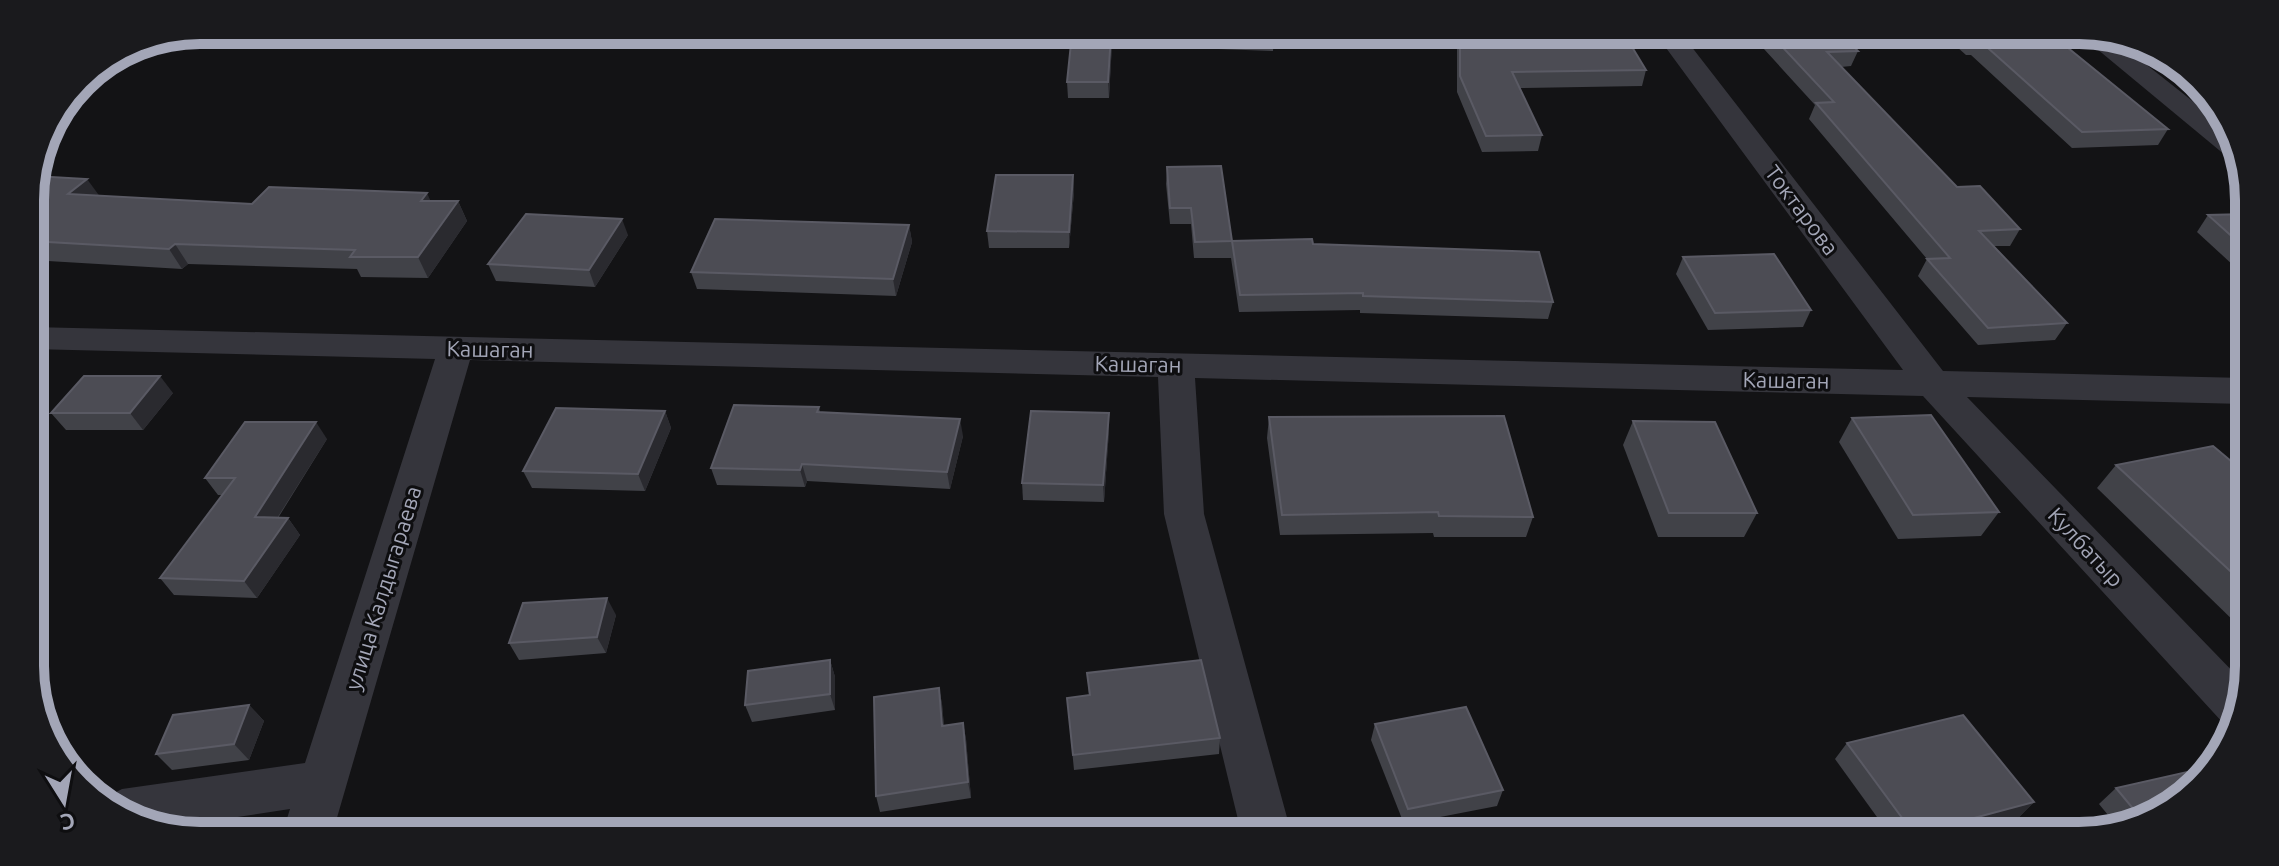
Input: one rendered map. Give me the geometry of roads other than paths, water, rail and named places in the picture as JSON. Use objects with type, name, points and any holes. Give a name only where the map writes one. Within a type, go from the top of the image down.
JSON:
[{"type":"street","name":"Токтарова","points":[[1677,44],[1932,383]]},
{"type":"street","points":[[2107,46],[2222,139]]},
{"type":"street","name":"Кашаган","points":[[44,338],[2235,391]]},
{"type":"street","name":"улица Калдыгараева","points":[[311,822],[456,348]]},
{"type":"street","points":[[1176,365],[1184,514],[1263,822]]},
{"type":"street","name":"Кулбатыр","points":[[1932,383],[2231,701]]},
{"type":"street","points":[[139,809],[323,782]]}]
